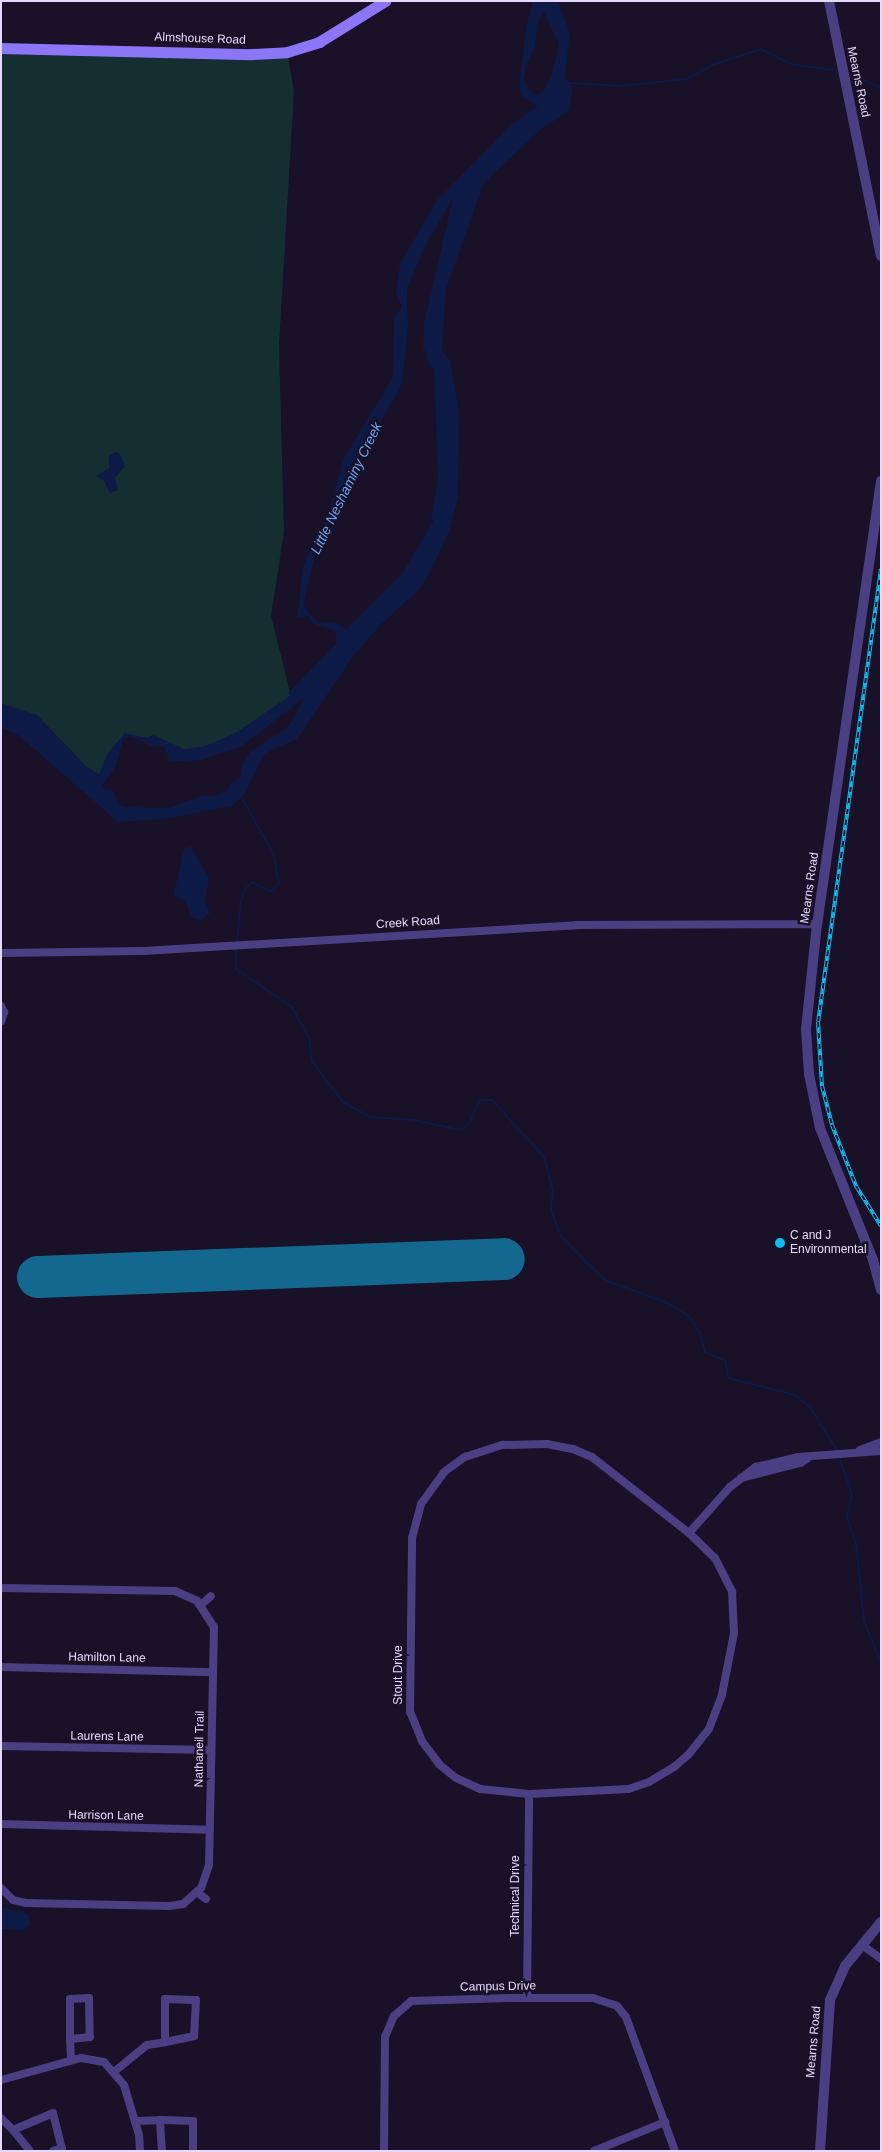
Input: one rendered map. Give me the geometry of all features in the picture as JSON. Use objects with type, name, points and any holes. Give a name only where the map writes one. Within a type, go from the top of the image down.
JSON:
[{"type":"main road","name":"Almshouse Road","points":[[1,48],[252,54],[287,52],[319,42],[385,1]]},
{"type":"street","name":"Mearns Road","points":[[829,1],[881,256]]},
{"type":"street","name":"Mearns Road","points":[[881,481],[817,924],[806,1029],[812,1091],[823,1138],[873,1260],[881,1290]]},
{"type":"street","name":"Creek Road","points":[[1,953],[94,953],[243,946],[576,925],[817,924]]},
{"type":"street","points":[[1,1006],[4,1012],[1,1022]]},
{"type":"street","points":[[689,1533],[711,1506],[750,1470],[772,1461],[798,1457],[807,1459],[846,1453],[881,1442]]},
{"type":"street","name":"Stout Drive","points":[[515,1444],[555,1445],[592,1458],[689,1533],[715,1558],[724,1573],[735,1609],[734,1632],[722,1695],[709,1729],[682,1761],[636,1787],[611,1792],[529,1794],[491,1791],[456,1778],[430,1754],[413,1723],[409,1700],[412,1538],[417,1515],[426,1495],[444,1472],[480,1451],[515,1444]]},
{"type":"street","points":[[860,1450],[881,1451]]},
{"type":"street","points":[[1,1588],[175,1591],[190,1596],[202,1605],[211,1596]]},
{"type":"street","name":"Nathaneil Trail","points":[[198,1893],[205,1883],[208,1871],[214,1627],[202,1605]]},
{"type":"street","name":"Hamilton Lane","points":[[1,1667],[213,1672]]},
{"type":"street","name":"Laurens Lane","points":[[1,1746],[212,1750]]},
{"type":"street","name":"Technical Drive","points":[[527,1998],[529,1794]]},
{"type":"street","name":"Harrison Lane","points":[[1,1824],[210,1830]]},
{"type":"street","points":[[1,1888],[14,1900],[26,1903],[169,1906],[183,1904],[198,1893],[206,1899]]},
{"type":"street","name":"Mearns Road","points":[[820,2151],[830,2000],[838,1978],[881,1922]]},
{"type":"street","points":[[862,1945],[881,1959]]},
{"type":"street","points":[[70,2039],[90,2036],[89,1998],[70,1998],[70,2039],[71,2060]]},
{"type":"street","name":"Campus Drive","points":[[384,2151],[385,2037],[394,2016],[411,2001],[527,1998],[593,1998],[618,2006],[626,2017],[675,2151]]},
{"type":"street","points":[[115,2071],[147,2045],[165,2042],[194,2036],[196,2000],[165,1999],[165,2042]]},
{"type":"street","points":[[1,2080],[71,2060],[94,2058],[115,2071],[124,2085],[135,2120],[140,2151]]},
{"type":"street","points":[[13,2130],[53,2113],[62,2148],[53,2151]]},
{"type":"street","points":[[1,2118],[30,2151]]},
{"type":"street","points":[[135,2120],[193,2121],[193,2151]]},
{"type":"street","points":[[160,2120],[162,2151]]},
{"type":"street","points":[[594,2151],[665,2122]]},
{"type":"green space","points":[[1,48],[287,52],[294,91],[279,345],[284,531],[271,616],[292,700],[239,738],[185,754],[157,741],[126,735],[99,776],[1,710]]},
{"type":"water","name":"Little Neshaminy Creek","points":[[533,1],[558,1],[570,33],[565,76],[573,89],[568,112],[541,129],[484,183],[446,289],[442,350],[450,360],[459,411],[458,498],[449,532],[432,568],[419,590],[380,625],[352,658],[297,739],[264,754],[244,794],[232,806],[164,819],[118,822],[17,734],[1,728],[1,703],[37,715],[87,767],[99,774],[108,753],[125,733],[147,738],[154,735],[184,749],[206,746],[237,732],[291,695],[288,693],[336,644],[335,630],[313,624],[308,616],[297,618],[303,567],[314,542],[323,532],[344,458],[393,377],[394,318],[402,307],[396,294],[400,264],[437,200],[512,124],[538,106],[522,97],[519,89],[526,27]],"holes":[[[544,11],[559,45],[551,77],[543,91],[537,95],[527,90],[529,87],[524,80],[526,66],[535,46],[537,25]],[[453,198],[424,323],[423,350],[426,351],[428,363],[434,369],[438,477],[431,519],[434,520],[402,574],[347,629],[333,622],[318,623],[303,605],[315,556],[322,542],[330,534],[348,498],[360,460],[402,384],[408,327],[407,287],[427,243]],[[304,698],[289,726],[250,752],[242,764],[240,778],[230,784],[229,790],[214,796],[201,796],[169,808],[125,807],[118,804],[113,790],[103,789],[101,786],[115,769],[123,740],[130,736],[153,747],[164,746],[170,762],[202,760],[242,746]]]},
{"type":"water","points":[[115,452],[120,454],[125,466],[115,478],[118,490],[110,493],[104,481],[96,476],[109,468],[109,456]]},
{"type":"water","points":[[191,846],[209,878],[205,901],[210,913],[201,920],[191,917],[185,900],[175,897],[174,893],[184,849]]},
{"type":"water","points":[[1,1907],[28,1914],[31,1925],[24,1930],[1,1929]]},
{"type":"waterway","points":[[569,83],[620,86],[687,79],[712,65],[761,49],[790,64],[840,71]]},
{"type":"waterway","points":[[847,72],[881,88]]},
{"type":"waterway","points":[[237,943],[241,900],[245,890],[252,882],[270,891],[279,884],[274,855],[241,797]]},
{"type":"waterway","points":[[236,948],[236,969],[292,1007],[310,1039],[311,1060],[343,1102],[371,1117],[414,1120],[460,1130],[469,1125],[479,1100],[492,1100],[544,1157],[553,1190],[551,1210],[561,1236],[589,1265],[607,1281],[668,1303],[689,1316],[700,1333],[705,1352],[726,1361],[728,1378],[795,1395],[810,1407],[838,1452]]},
{"type":"waterway","points":[[839,1456],[852,1494],[847,1518],[856,1544],[864,1621],[881,1663]]},
{"type":"runway","points":[[38,1277],[504,1259]]},
{"type":"railway","points":[[881,569],[818,1022],[822,1086],[832,1125],[856,1186],[881,1226]]},
{"type":"place","name":"C and J Environmental","points":[[780,1243]]}]
